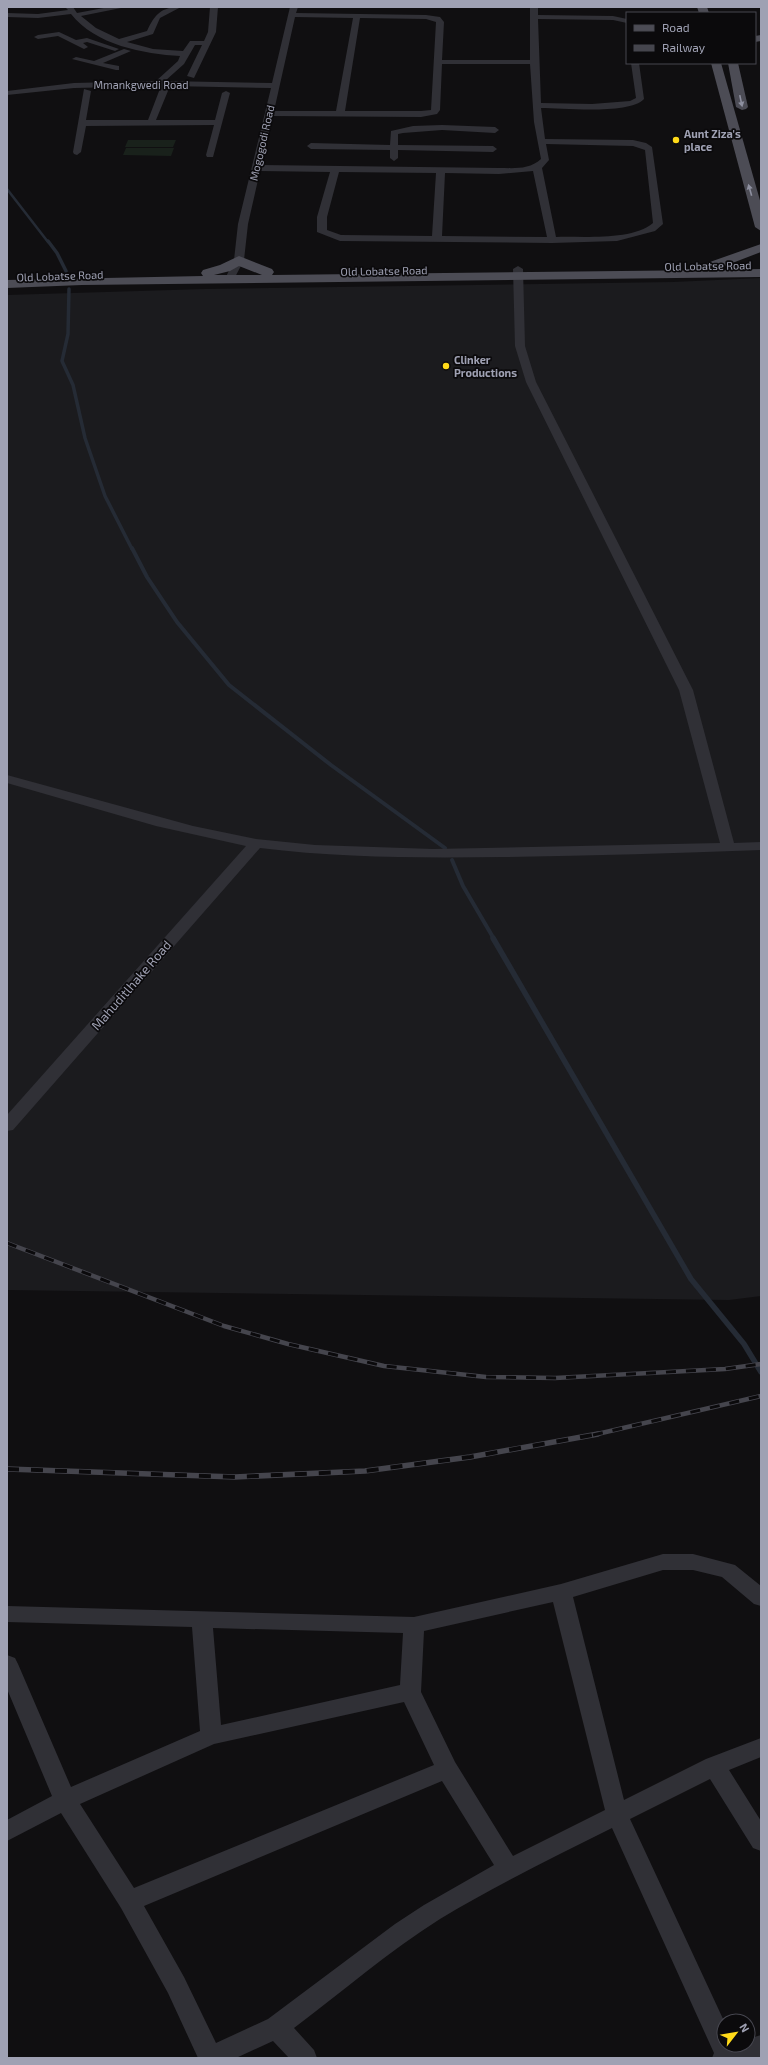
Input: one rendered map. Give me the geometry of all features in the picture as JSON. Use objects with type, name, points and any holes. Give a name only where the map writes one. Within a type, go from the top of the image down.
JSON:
[{"type":"main road","points":[[716,64],[761,227]]},
{"type":"main road","points":[[733,64],[744,117]]},
{"type":"main road","points":[[714,270],[761,248]]},
{"type":"main road","points":[[208,273],[225,268],[239,260],[247,265],[267,272]]},
{"type":"main road","name":"Old Lobatse Road","points":[[7,284],[231,276],[267,272],[518,278],[714,270],[761,265]]},
{"type":"main road","points":[[714,270],[756,286]]},
{"type":"main road","points":[[231,276],[494,276],[518,278],[548,275],[714,270],[761,273]]},
{"type":"main road","name":"Old Lobatse Road","points":[[7,277],[208,273],[231,276]]},
{"type":"street","points":[[7,16],[38,16],[72,11],[122,7]]},
{"type":"street","points":[[121,41],[150,32],[157,17],[177,7]]},
{"type":"street","points":[[191,76],[212,32],[214,7]]},
{"type":"street","points":[[256,168],[499,171],[527,170],[537,167],[545,160],[541,142],[538,105],[535,62],[534,7]]},
{"type":"street","points":[[72,11],[95,30],[121,41],[140,48],[186,54]]},
{"type":"street","points":[[269,113],[421,114],[434,112],[440,22],[437,19],[426,17],[357,16],[293,11]]},
{"type":"street","name":"Mogogodi Road","points":[[231,276],[239,260],[243,224],[293,11]]},
{"type":"street","points":[[340,113],[357,16]]},
{"type":"street","points":[[534,17],[613,18],[626,21]]},
{"type":"street","points":[[38,37],[59,34],[84,47]]},
{"type":"street","points":[[76,42],[88,40],[125,52]]},
{"type":"street","points":[[151,122],[162,85],[181,62],[193,43],[208,43]]},
{"type":"street","points":[[96,63],[140,48]]},
{"type":"street","points":[[76,59],[116,68]]},
{"type":"street","points":[[438,62],[535,62]]},
{"type":"street","points":[[538,105],[618,106],[635,103],[640,99],[635,64]]},
{"type":"street","name":"Mmankgwedi Road","points":[[7,93],[39,87],[78,84],[276,86]]},
{"type":"street","points":[[77,152],[87,91]]},
{"type":"street","points":[[210,155],[226,93]]},
{"type":"street","points":[[82,123],[219,122]]},
{"type":"street","points":[[395,170],[394,133],[404,129],[495,130]]},
{"type":"street","points":[[335,169],[322,217],[322,232],[340,238],[552,240],[626,237],[652,229],[658,224],[649,149],[643,145],[633,143],[541,142]]},
{"type":"street","points":[[311,146],[492,149]]},
{"type":"street","points":[[537,167],[552,240]]},
{"type":"street","points":[[437,239],[441,170]]},
{"type":"street","points":[[518,278],[520,346],[531,382],[612,546],[686,690],[728,847]]},
{"type":"street","points":[[7,779],[196,832],[256,843],[329,852],[380,855],[440,855],[632,851],[761,846]]},
{"type":"street","name":"Mahuditlhake Road","points":[[7,1126],[256,843]]},
{"type":"street","points":[[7,1614],[414,1625],[561,1592],[664,1562],[693,1562],[728,1571],[761,1598]]},
{"type":"street","points":[[561,1592],[618,1815],[726,2057],[761,2046]]},
{"type":"street","points":[[202,1620],[211,1736]]},
{"type":"street","points":[[414,1625],[410,1692],[446,1769],[509,1869]]},
{"type":"street","points":[[7,1664],[65,1800],[129,1901],[176,1985],[210,2058],[277,2027],[420,1919],[509,1869],[714,1766],[761,1747]]},
{"type":"street","points":[[7,1831],[65,1800],[211,1736],[410,1692]]},
{"type":"street","points":[[714,1766],[761,1841]]},
{"type":"street","points":[[129,1901],[446,1769]]},
{"type":"street","points":[[277,2027],[305,2058]]},
{"type":"shaded area","points":[[128,140],[176,140],[173,147],[125,147]]},
{"type":"shaded area","points":[[126,148],[174,148],[171,156],[123,155]]},
{"type":"shaded area","points":[[761,278],[761,1296],[729,1300],[7,1290],[7,295],[205,289],[673,282]]},
{"type":"waterway","points":[[7,189],[48,242]]},
{"type":"waterway","points":[[48,241],[57,253],[66,271]]},
{"type":"waterway","points":[[69,289],[68,334],[62,361],[73,385],[85,438],[105,496],[132,549]]},
{"type":"waterway","points":[[132,548],[147,577],[177,622],[229,685],[331,765],[445,848]]},
{"type":"waterway","points":[[452,860],[463,886],[494,939]]},
{"type":"waterway","points":[[493,938],[691,1279],[744,1344],[761,1372]]},
{"type":"railway","points":[[7,1243],[224,1326],[288,1344],[384,1366],[486,1377],[555,1378],[725,1369],[761,1364]]},
{"type":"railway","points":[[595,1435],[761,1396]]},
{"type":"railway","points":[[7,1469],[235,1477],[365,1471],[470,1457],[595,1435]]},
{"type":"place","name":"Aunt Ziza's place","points":[[676,140]]},
{"type":"place","name":"Clinker Productions","points":[[446,366]]}]
